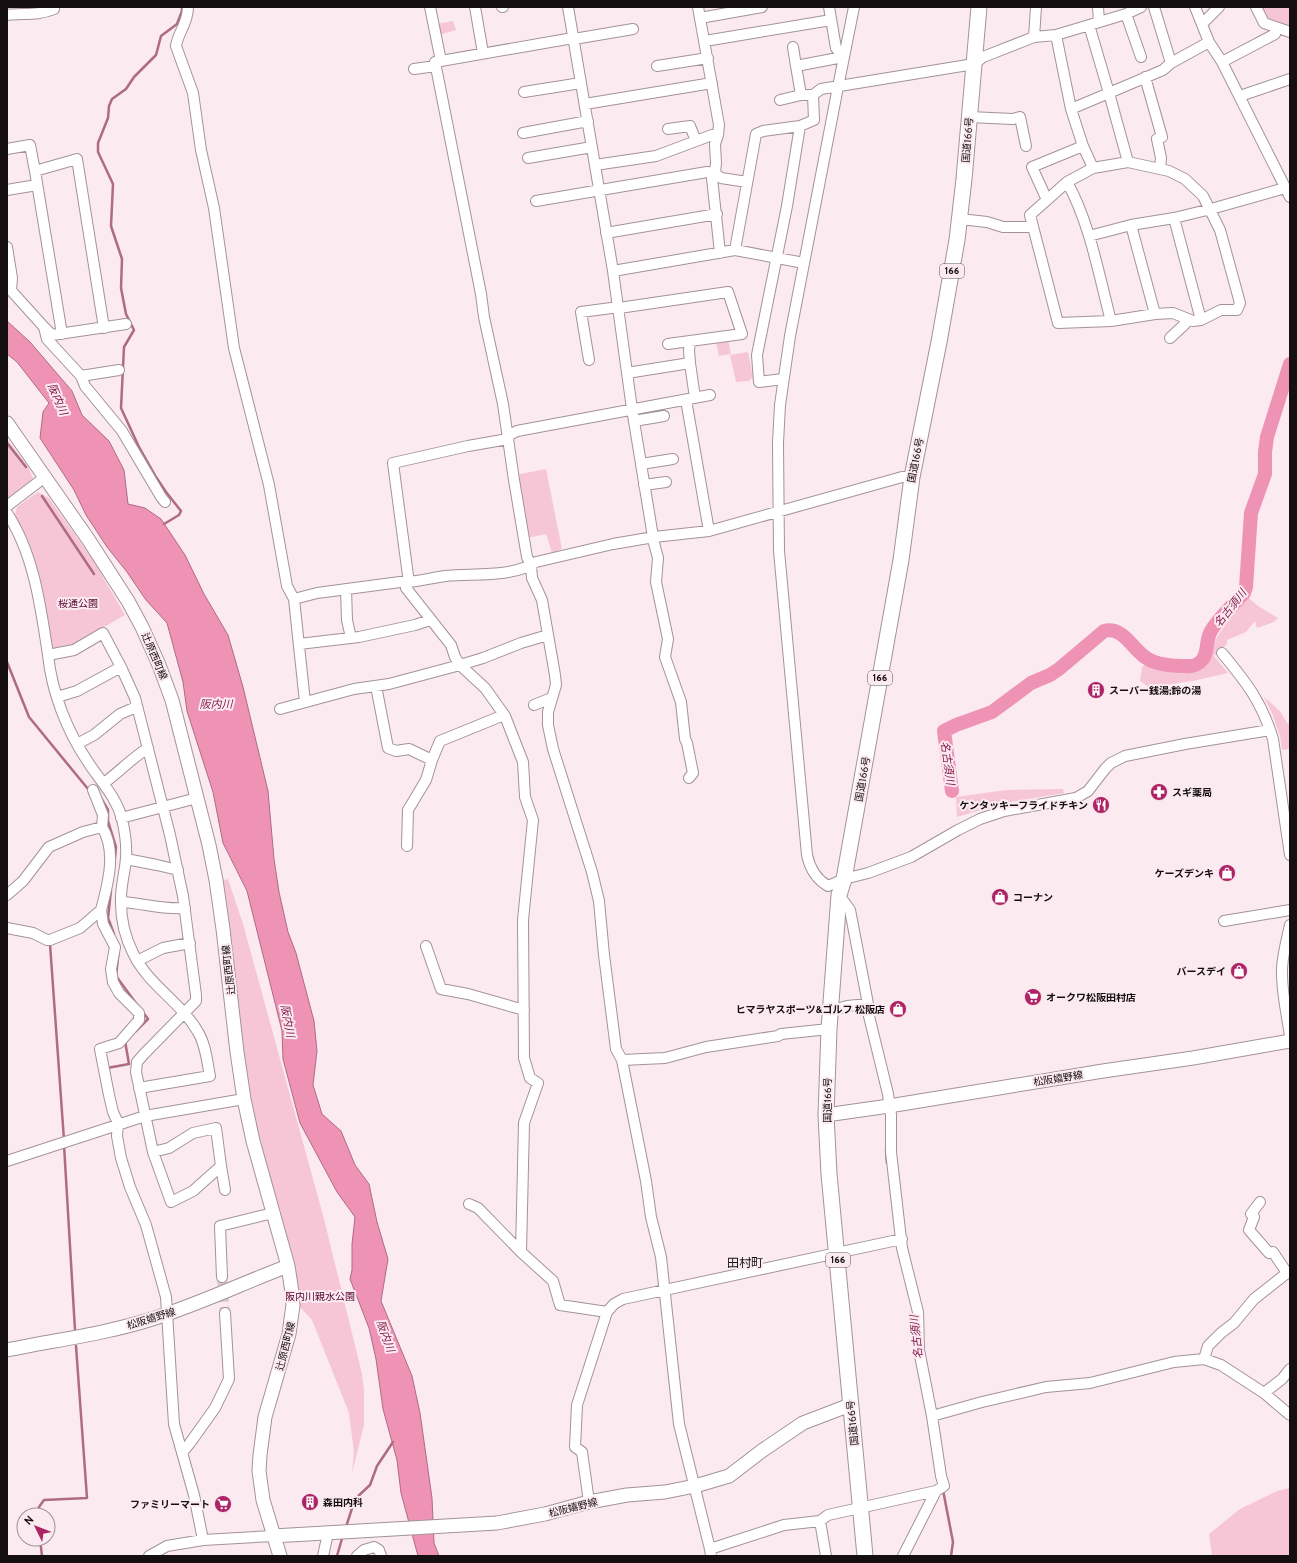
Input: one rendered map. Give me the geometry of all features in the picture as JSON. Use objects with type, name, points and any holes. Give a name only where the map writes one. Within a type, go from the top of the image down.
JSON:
[{"type":"highway","name":"国道166号","points":[[865,1556],[850,1405],[838,1252],[829,1174],[826,1115],[828,1029],[839,895],[844,879],[901,560],[912,477],[945,311],[960,219],[979,7]]},
{"type":"main road","name":"辻原西町線","points":[[7,423],[46,476],[92,545],[128,601],[142,627],[170,694],[197,798],[216,880],[231,994],[236,1052],[244,1099],[253,1141],[288,1266],[292,1292],[292,1320],[286,1348],[265,1417],[260,1455],[262,1493],[273,1536],[280,1556]]},
{"type":"main road","name":"松阪嬉野線","points":[[826,1115],[1095,1072],[1193,1058],[1290,1041]]},
{"type":"main road","name":"松阪嬉野線","points":[[7,1350],[94,1334],[151,1319],[200,1302],[288,1266]]},
{"type":"main road","name":"松阪嬉野線","points":[[273,1536],[496,1523],[545,1514],[589,1502],[626,1495],[665,1492],[695,1486],[729,1476],[803,1423],[850,1405]]},
{"type":"street","points":[[7,15],[33,15],[54,9],[54,7]]},
{"type":"street","points":[[188,7],[187,20],[176,46],[193,93],[201,150],[214,208],[234,348],[269,485],[287,586],[294,599],[305,702]]},
{"type":"street","points":[[430,7],[484,317],[503,404],[527,557],[531,565],[532,578],[542,600],[548,635],[556,685],[548,712],[548,725],[553,749],[592,872],[599,901],[616,1049],[622,1060],[646,1181],[651,1217],[661,1257],[679,1424],[710,1552],[784,1526],[820,1521],[828,1515],[939,1489]]},
{"type":"street","points":[[475,7],[483,53]]},
{"type":"street","points":[[568,7],[619,308],[632,409],[644,485],[658,558],[656,582],[668,639],[665,657],[681,702],[685,739],[693,773],[689,778]]},
{"type":"street","points":[[698,7],[719,125],[718,135],[714,144],[716,163],[715,173],[712,178],[720,253]]},
{"type":"street","points":[[700,18],[762,7]]},
{"type":"street","points":[[829,7],[836,48],[844,57]]},
{"type":"street","points":[[854,7],[783,379],[778,442],[778,512],[782,583],[807,855],[812,871],[828,886],[844,879],[868,873],[911,857],[958,830],[993,814],[1076,798],[1088,791],[1105,768],[1111,763],[1125,756],[1185,744],[1270,730]]},
{"type":"street","points":[[1034,37],[1036,7]]},
{"type":"street","points":[[1098,7],[1099,22]]},
{"type":"street","points":[[780,100],[802,95],[813,95],[821,89],[974,64],[983,57],[1034,37],[1056,35],[1126,14],[1141,7]]},
{"type":"street","points":[[1154,7],[1171,63]]},
{"type":"street","points":[[1089,236],[1131,225],[1174,218],[1288,193],[1240,96],[1222,62],[1209,42],[1203,23],[1195,7]]},
{"type":"street","points":[[1203,23],[1219,7]]},
{"type":"street","points":[[1256,7],[1264,24],[1290,32]]},
{"type":"street","points":[[1126,14],[1141,57]]},
{"type":"street","points":[[705,41],[831,20]]},
{"type":"street","points":[[1089,25],[1110,93],[1128,162]]},
{"type":"street","points":[[414,69],[483,53],[633,29]]},
{"type":"street","points":[[1222,62],[1275,34]]},
{"type":"street","points":[[1056,35],[1071,109],[1093,168]]},
{"type":"street","points":[[1071,109],[1163,70],[1179,57],[1209,42]]},
{"type":"street","points":[[793,48],[802,95]]},
{"type":"street","points":[[796,66],[844,57]]},
{"type":"street","points":[[657,66],[708,58]]},
{"type":"street","points":[[1145,77],[1162,137],[1157,139],[1161,158],[1160,169]]},
{"type":"street","points":[[1240,96],[1290,79]]},
{"type":"street","points":[[524,92],[581,83]]},
{"type":"street","points":[[585,104],[712,83]]},
{"type":"street","points":[[735,250],[756,134],[763,131],[800,126],[814,120],[813,95]]},
{"type":"street","points":[[969,117],[1013,119],[1020,117],[1026,146]]},
{"type":"street","points":[[523,133],[588,122]]},
{"type":"street","points":[[668,129],[690,126],[696,141]]},
{"type":"street","points":[[783,379],[759,382],[757,356],[787,206],[800,126]]},
{"type":"street","points":[[595,165],[656,156],[712,135],[718,135]]},
{"type":"street","points":[[7,149],[30,145],[62,334]]},
{"type":"street","points":[[1047,200],[1032,167],[1084,146]]},
{"type":"street","points":[[528,158],[592,147]]},
{"type":"street","points":[[35,171],[77,159],[104,328]]},
{"type":"street","points":[[1128,162],[1169,171],[1185,179],[1203,196],[1211,209],[1220,230],[1240,303],[1237,310],[1221,310],[1201,320],[1194,321],[1173,314],[1155,314],[1111,320],[1058,323],[1030,216],[1067,182],[1093,168],[1128,162]]},
{"type":"street","points":[[536,201],[707,172],[715,173],[721,178],[747,182]]},
{"type":"street","points":[[1067,182],[1073,192],[1089,236],[1111,320]]},
{"type":"street","points":[[7,190],[37,185]]},
{"type":"street","points":[[606,233],[717,214]]},
{"type":"street","points":[[1174,218],[1201,320]]},
{"type":"street","points":[[960,219],[987,222],[1003,227],[1033,228]]},
{"type":"street","points":[[1131,225],[1155,314]]},
{"type":"street","points":[[7,247],[12,278],[9,288],[52,335],[126,324]]},
{"type":"street","points":[[613,271],[735,250],[804,263]]},
{"type":"street","points":[[589,360],[581,312],[728,292],[742,334],[668,344]]},
{"type":"street","points":[[1170,338],[1185,324],[1188,319]]},
{"type":"street","points":[[44,327],[47,339],[81,376],[85,386],[122,431],[165,502]]},
{"type":"street","points":[[690,341],[688,350],[690,363],[690,399],[709,531]]},
{"type":"street","points":[[627,373],[690,363]]},
{"type":"street","points":[[81,376],[119,370]]},
{"type":"street","points":[[521,1252],[524,1123],[538,1083],[530,1078],[524,1058],[523,920],[533,820],[525,797],[523,762],[504,716],[485,688],[460,665],[455,657],[451,645],[406,588],[409,583],[392,463],[508,438],[517,431],[710,395]]},
{"type":"street","points":[[634,421],[664,416]]},
{"type":"street","points":[[641,464],[673,459]]},
{"type":"street","points":[[7,506],[46,476]]},
{"type":"street","points":[[294,599],[317,593],[400,582],[409,583],[445,576],[502,572],[566,554],[654,537],[709,531],[902,477],[912,477]]},
{"type":"street","points":[[644,485],[666,482]]},
{"type":"street","points":[[7,513],[21,539],[33,575],[57,697],[71,734],[114,799],[122,818],[126,842],[126,859],[121,902],[123,927],[128,942],[137,961],[149,979],[184,1014],[198,1033],[203,1044],[210,1076],[139,1088]]},
{"type":"street","points":[[346,589],[347,620],[351,638]]},
{"type":"street","points":[[299,644],[351,638],[415,625],[430,620]]},
{"type":"street","points":[[48,655],[74,650],[103,633],[135,698],[136,707],[148,748],[178,870],[190,943],[196,998],[194,1004],[137,1062],[136,1072],[153,1152],[171,1202],[193,1191],[222,1166]]},
{"type":"street","points":[[280,709],[354,689],[389,684],[460,665],[548,635]]},
{"type":"street","points":[[1222,653],[1252,691],[1266,717],[1273,739],[1290,855]]},
{"type":"street","points":[[57,697],[77,692],[121,667]]},
{"type":"street","points":[[376,686],[388,748],[396,751],[409,749],[432,760]]},
{"type":"street","points":[[534,705],[551,700]]},
{"type":"street","points":[[77,744],[94,735],[120,714],[136,707]]},
{"type":"street","points":[[408,846],[408,810],[426,780],[440,741],[493,719],[504,716]]},
{"type":"street","points":[[104,783],[148,748]]},
{"type":"street","points":[[93,790],[103,815],[102,827],[107,837],[110,852],[108,882],[102,917],[116,947],[111,969],[113,982],[119,993],[139,1013],[140,1018],[120,1043],[100,1050],[113,1112],[118,1123],[117,1136],[121,1158],[130,1187],[146,1225],[166,1297],[174,1424],[194,1496],[203,1540]]},
{"type":"street","points":[[122,818],[162,806],[197,798]]},
{"type":"street","points":[[7,895],[23,881],[49,847],[83,832],[102,827]]},
{"type":"street","points":[[126,859],[178,870]]},
{"type":"street","points":[[839,895],[850,910],[866,1004],[888,1094],[891,1115],[891,1152],[899,1239],[918,1312],[919,1350],[932,1416],[940,1476],[939,1489],[903,1556]]},
{"type":"street","points":[[121,902],[169,909],[185,908]]},
{"type":"street","points":[[1224,921],[1290,910]]},
{"type":"street","points":[[7,928],[33,933],[50,940],[102,917]]},
{"type":"street","points":[[1290,925],[1283,957],[1282,988],[1290,1036]]},
{"type":"street","points":[[137,961],[163,948],[190,943]]},
{"type":"street","points":[[426,946],[441,989],[468,994],[524,1010]]},
{"type":"street","points":[[830,1011],[847,1006],[866,1004]]},
{"type":"street","points":[[622,1060],[665,1058],[706,1047],[778,1036],[780,1034],[828,1029]]},
{"type":"street","points":[[7,1160],[118,1123],[145,1116],[244,1099]]},
{"type":"street","points":[[153,1152],[170,1148],[193,1133],[216,1128],[226,1190]]},
{"type":"street","points":[[1204,1359],[1208,1346],[1234,1323],[1254,1300],[1287,1273],[1273,1252],[1269,1253],[1249,1230],[1254,1218],[1251,1214],[1260,1202]]},
{"type":"street","points":[[469,1204],[478,1208],[521,1252],[553,1281],[560,1305],[607,1312]]},
{"type":"street","points":[[222,1277],[220,1226],[273,1213]]},
{"type":"street","points":[[589,1502],[582,1452],[575,1447],[577,1405],[607,1312],[614,1304],[623,1299],[899,1239]]},
{"type":"street","points":[[182,1453],[214,1408],[229,1379],[225,1313]]},
{"type":"street","points":[[932,1416],[982,1402],[1046,1388],[1090,1382],[1174,1362],[1204,1359],[1221,1365],[1264,1393],[1290,1415]]},
{"type":"street","points":[[1264,1393],[1290,1369]]},
{"type":"street","points":[[820,1521],[826,1556]]},
{"type":"street","points":[[323,1556],[328,1533]]},
{"type":"street","points":[[148,1556],[167,1546],[203,1540],[273,1536]]},
{"type":"street","points":[[357,1556],[364,1550],[374,1547],[379,1550],[381,1556]]},
{"type":"green space","points":[[1257,7],[1290,7],[1290,31],[1266,22]]},
{"type":"green space","points":[[453,21],[456,30],[439,35],[437,24]]},
{"type":"green space","points":[[728,339],[731,354],[719,356],[716,342]]},
{"type":"green space","points":[[748,352],[753,377],[749,381],[736,382],[730,355]]},
{"type":"green space","points":[[7,439],[28,467],[33,478],[7,500]]},
{"type":"green space","points":[[546,469],[562,549],[552,553],[546,534],[527,538],[515,475]]},
{"type":"green space","name":"桜通公園","points":[[38,492],[49,498],[101,571],[100,572],[125,615],[75,644],[56,651],[51,648],[14,517],[17,507]]},
{"type":"green space","points":[[1245,595],[1258,606],[1278,618],[1274,622],[1257,628],[1255,621],[1246,632],[1227,640],[1227,644],[1214,656],[1228,673],[1193,681],[1149,687],[1140,681],[1142,667],[1147,663],[1184,672],[1200,668],[1207,662],[1217,637]]},
{"type":"green space","points":[[1264,697],[1280,711],[1287,723],[1290,724],[1289,749],[1282,750],[1280,736],[1272,713]]},
{"type":"green space","points":[[1063,789],[1064,793],[1004,803],[957,817],[956,797],[1006,790]]},
{"type":"green space","name":"阪内川親水公園","points":[[228,879],[243,924],[324,1219],[362,1374],[364,1390],[364,1425],[352,1473],[354,1452],[349,1413],[312,1320],[298,1305],[299,1290],[294,1260],[273,1193],[254,1118],[244,1057],[221,881]]},
{"type":"green space","points":[[1290,1488],[1290,1556],[1212,1556],[1209,1534],[1240,1509],[1277,1491]]},
{"type":"water","name":"阪内川","points":[[7,321],[30,342],[72,391],[82,415],[109,441],[124,470],[128,504],[145,508],[161,519],[185,555],[204,594],[228,635],[243,687],[268,791],[274,859],[279,892],[288,932],[296,953],[314,1021],[317,1051],[313,1085],[322,1114],[341,1131],[355,1165],[369,1184],[377,1222],[388,1259],[381,1301],[412,1376],[420,1413],[432,1498],[434,1543],[439,1556],[418,1556],[401,1493],[397,1460],[383,1409],[376,1359],[369,1328],[350,1279],[352,1270],[352,1244],[355,1217],[337,1192],[300,1123],[283,1059],[282,1031],[247,891],[223,843],[213,792],[187,711],[183,682],[167,623],[146,600],[127,572],[107,547],[86,515],[74,490],[40,438],[43,412],[49,403],[17,362],[7,354]]},
{"type":"waterway","points":[[164,524],[179,515],[181,511],[156,477],[139,447],[121,408],[124,347],[134,330],[126,314],[121,288],[122,259],[111,226],[113,184],[98,152],[98,143],[108,118],[109,106],[112,99],[126,89],[134,77],[156,55],[161,36],[177,24],[182,7]]},
{"type":"waterway","name":"名古須川","points":[[952,791],[944,731],[992,712],[1031,683],[1050,675],[1059,669],[1104,631],[1111,630],[1122,635],[1142,655],[1157,663],[1194,666],[1203,659],[1206,653],[1209,636],[1213,628],[1244,593],[1246,587],[1251,513],[1265,474],[1267,437],[1290,364]]},
{"type":"waterway","points":[[7,443],[26,467]]},
{"type":"waterway","points":[[42,496],[94,574]]},
{"type":"waterway","points":[[7,662],[29,717],[88,789],[91,788]]},
{"type":"waterway","points":[[101,798],[108,810],[108,821],[116,847],[115,858]]},
{"type":"waterway","points":[[111,890],[108,918],[114,934]]},
{"type":"waterway","points":[[50,944],[64,1140]]},
{"type":"waterway","points":[[119,948],[116,976],[138,1006]]},
{"type":"waterway","points":[[136,1031],[148,1019],[142,1011]]},
{"type":"waterway","points":[[107,1068],[129,1064],[125,1041]]},
{"type":"waterway","points":[[64,1145],[75,1330]]},
{"type":"waterway","name":"名古須川","points":[[886,1150],[887,1163]]},
{"type":"waterway","points":[[39,1507],[44,1500],[87,1498],[76,1346]]},
{"type":"waterway","points":[[346,1527],[355,1499],[370,1485],[377,1466],[393,1442]]},
{"type":"waterway","name":"名古須川","points":[[943,1490],[953,1542],[951,1556]]},
{"type":"waterway","points":[[337,1556],[343,1535]]},
{"type":"waterway","points":[[41,1547],[42,1556]]},
{"type":"tunnel","points":[[222,1277],[225,1313]]},
{"type":"place","name":"スーパー銭湯;鈴の湯","points":[[1096,690]]},
{"type":"place","name":"スギ薬局","points":[[1159,792]]},
{"type":"place","name":"ケンタッキーフライドチキン","points":[[1101,805]]},
{"type":"place","name":"ケーズデンキ","points":[[1227,873]]},
{"type":"place","name":"コーナン","points":[[1000,897]]},
{"type":"place","name":"バースデイ","points":[[1239,971]]},
{"type":"place","name":"オークワ松阪田村店","points":[[1033,997]]},
{"type":"place","name":"ヒマラヤスポーツ&ゴルフ 松阪店","points":[[898,1009]]},
{"type":"place","name":"森田内科","points":[[310,1502]]},
{"type":"place","name":"ファミリーマート","points":[[223,1504]]},
{"type":"district","name":"田村町","points":[[745,1263]]}]
